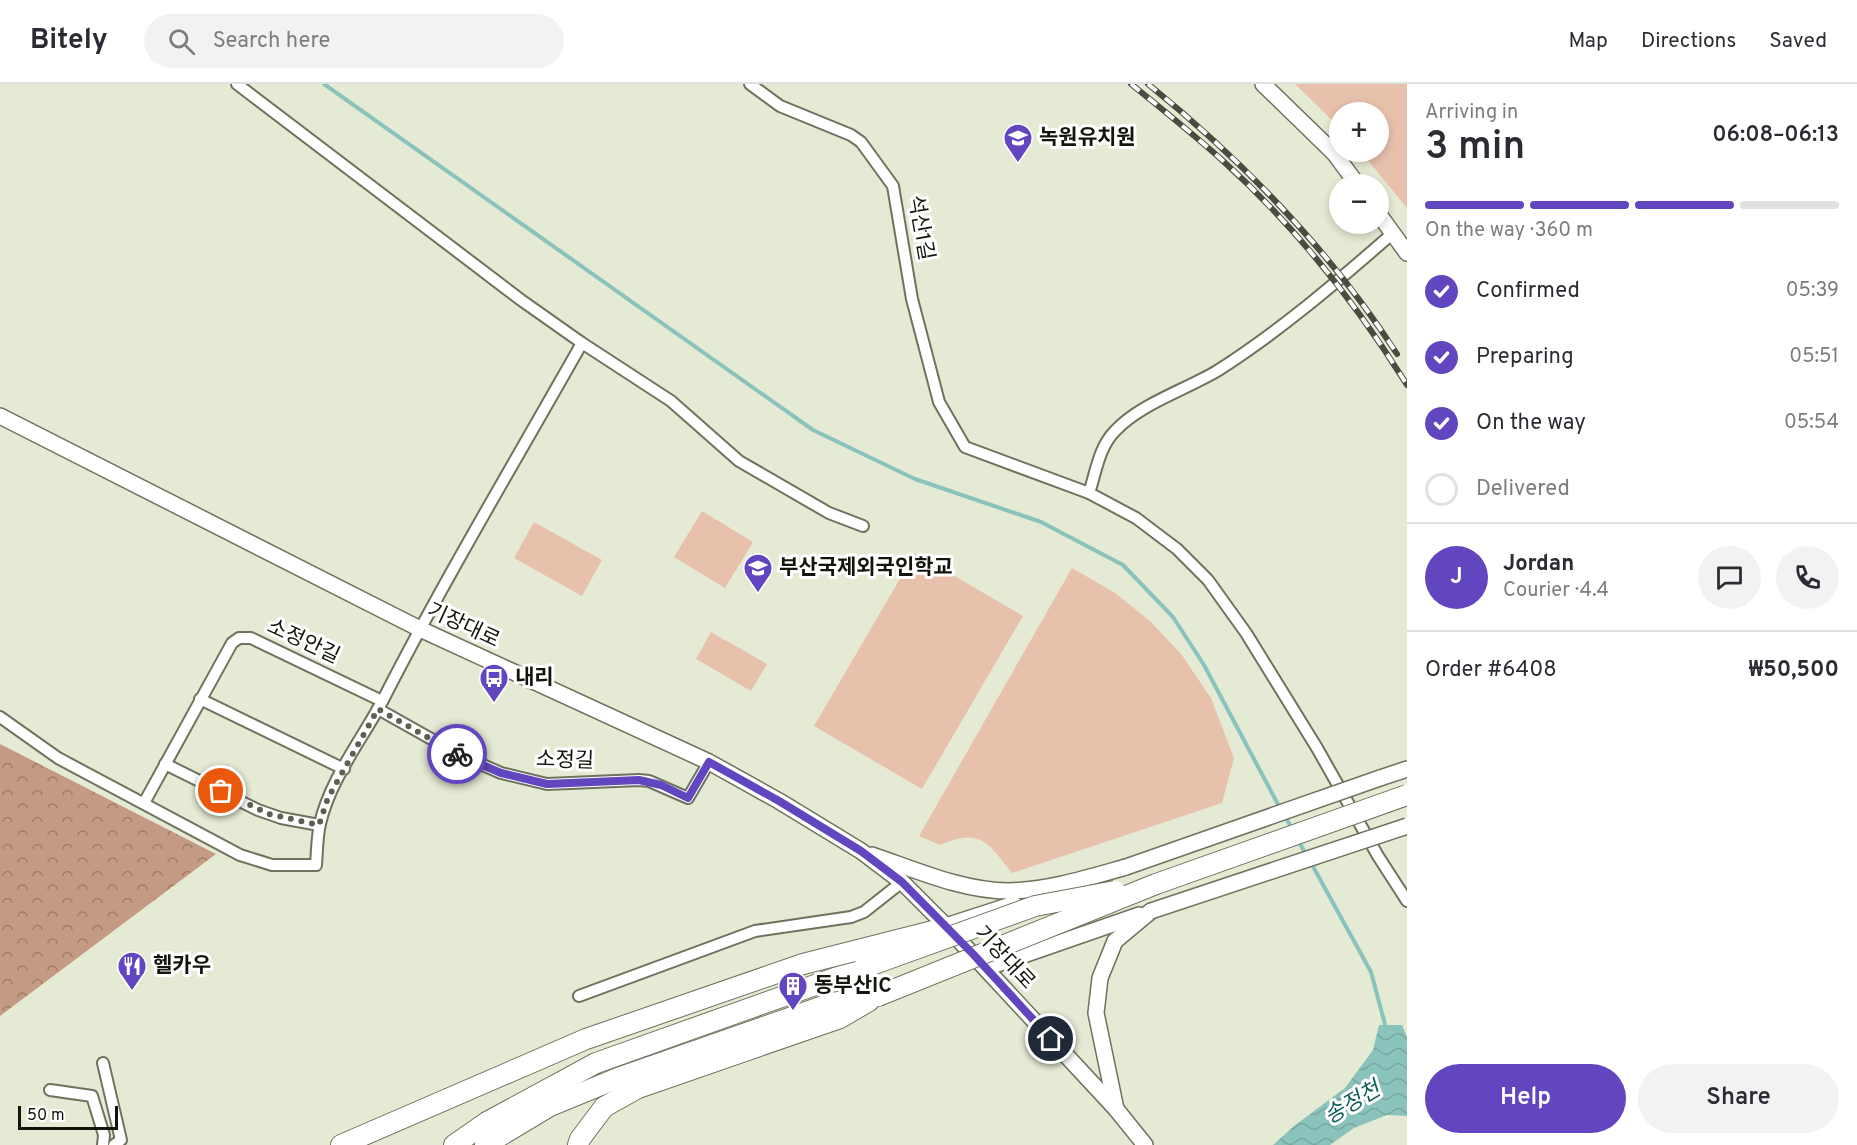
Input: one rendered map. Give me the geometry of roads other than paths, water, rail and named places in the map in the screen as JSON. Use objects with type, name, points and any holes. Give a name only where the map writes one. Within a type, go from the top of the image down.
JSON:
[{"type":"highway","points":[[578,1145],[604,1107],[638,1088],[840,1018],[878,996],[1156,884],[1407,795]]},
{"type":"highway","points":[[341,1145],[586,1039],[803,964],[1035,906],[1156,884]]},
{"type":"highway","points":[[454,1145],[487,1122],[596,1063],[1035,906]]},
{"type":"highway","points":[[485,1145],[550,1106],[618,1078],[832,1003],[878,996]]},
{"type":"main road","points":[[1263,84],[1334,153],[1350,174]]},
{"type":"main road","points":[[1389,228],[1407,253]]},
{"type":"main road","name":"기장대로","points":[[0,416],[420,629],[709,762],[861,851],[902,882],[946,926],[1116,1109],[1145,1145]]},
{"type":"main road","points":[[946,926],[1126,867],[1407,769]]},
{"type":"main road","points":[[986,968],[1407,826]]},
{"type":"main road","points":[[861,851],[928,875],[970,886],[1008,891],[1053,887],[1126,867]]},
{"type":"main road","points":[[1116,1109],[1096,1013],[1100,978],[1114,941],[1151,911]]},
{"type":"street","points":[[237,84],[520,300],[671,400],[739,461],[829,513],[863,526]]},
{"type":"street","name":"석산1길","points":[[750,84],[780,106],[851,135],[861,142],[892,186],[912,299],[939,402],[965,447],[1089,493]]},
{"type":"street","points":[[1393,233],[1311,304],[1267,336],[1216,371],[1134,414],[1115,430],[1104,444],[1089,493],[1136,518],[1177,549],[1208,579],[1252,643],[1317,748],[1378,856],[1407,901]]},
{"type":"street","points":[[0,717],[58,758],[240,855],[272,865],[316,865],[319,825],[328,798],[420,629],[582,343]]},
{"type":"street","name":"소정안길","points":[[144,803],[232,643],[239,638],[251,638],[380,705]]},
{"type":"street","points":[[200,699],[344,769]]},
{"type":"street","name":"소정길","points":[[380,705],[476,763],[501,773],[547,784],[639,780],[661,785],[688,798],[709,762]]},
{"type":"street","points":[[165,764],[258,810],[281,818],[319,825]]},
{"type":"street","points":[[579,996],[755,931],[850,917],[864,912],[902,882]]},
{"type":"street","points":[[103,1063],[121,1140],[114,1145]]},
{"type":"street","points":[[50,1090],[92,1096],[104,1135],[103,1145]]},
{"type":"water","name":"송정천","points":[[1379,1025],[1402,1025],[1407,1037],[1407,1116],[1387,1115],[1354,1128],[1330,1145],[1273,1145],[1294,1126],[1345,1088],[1373,1050]]},
{"type":"waterway","points":[[324,84],[813,430],[915,479],[1041,522],[1123,565],[1173,617],[1204,665],[1280,808]]},
{"type":"waterway","points":[[1284,814],[1292,829]]},
{"type":"waterway","points":[[1298,840],[1306,855]]},
{"type":"waterway","points":[[1310,861],[1371,972],[1386,1028]]},
{"type":"railway","points":[[1131,84],[1222,160],[1299,238],[1367,324],[1407,385]]},
{"type":"railway","points":[[1148,84],[1218,144],[1283,209],[1343,279],[1397,354]]},
{"type":"place","name":"녹원유치원","points":[[1018,164]]},
{"type":"place","name":"부산국제외국인학교","points":[[758,594]]},
{"type":"place","name":"내리","points":[[494,704]]},
{"type":"place","name":"헬카우","points":[[132,992]]},
{"type":"place","name":"동부산IC","points":[[793,1012]]}]
